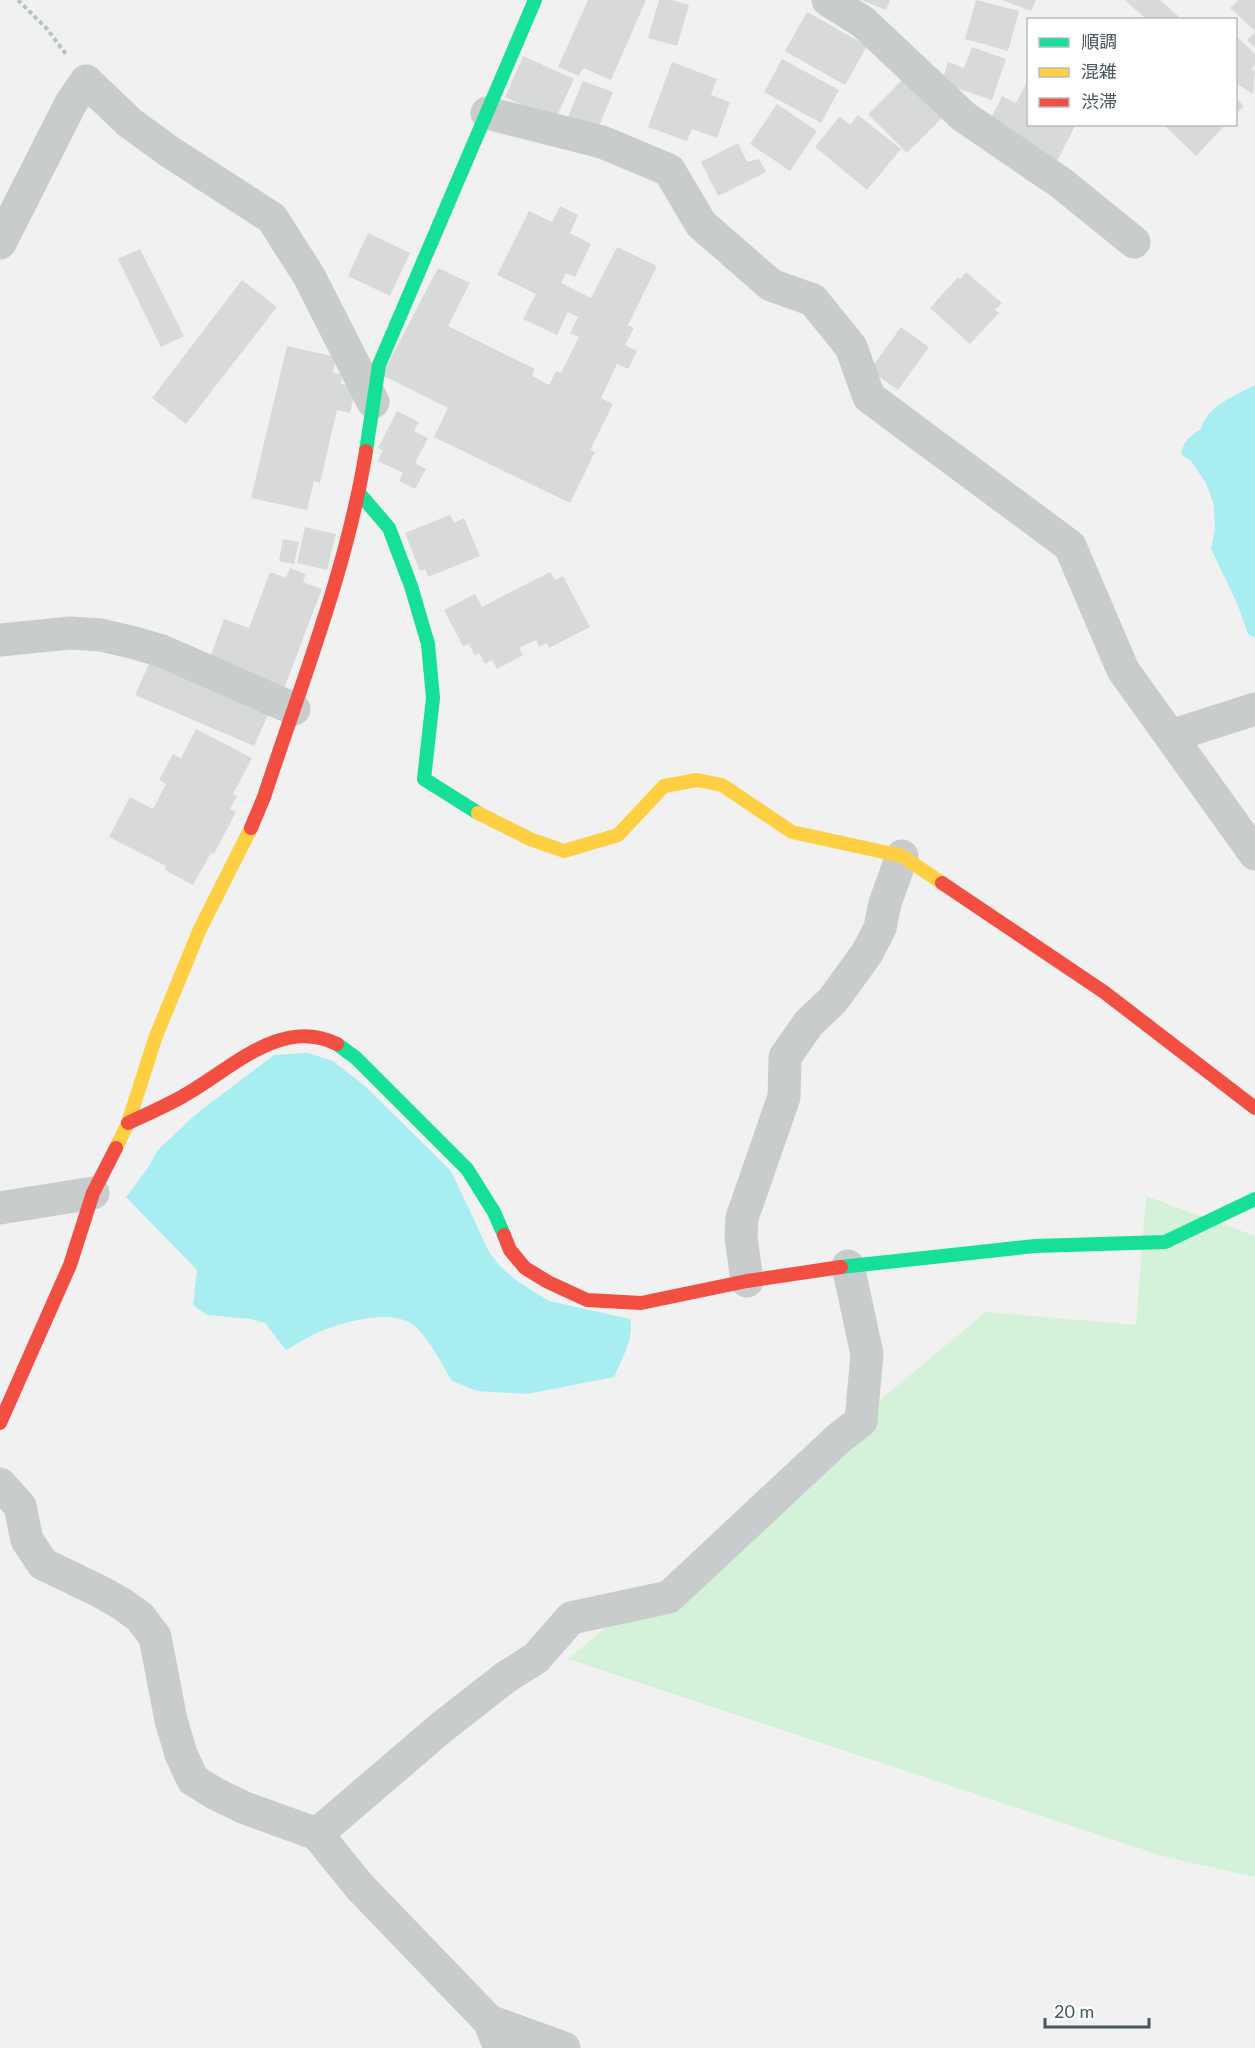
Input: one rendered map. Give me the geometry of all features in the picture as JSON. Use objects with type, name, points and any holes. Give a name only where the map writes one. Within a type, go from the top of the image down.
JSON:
[{"type":"street","points":[[0,1423],[70,1265],[93,1193],[128,1123],[156,1036],[200,929],[245,841],[264,797],[343,557],[359,493],[379,365],[535,0]]},
{"type":"street","points":[[828,0],[863,22],[963,116],[1061,183],[1134,242]]},
{"type":"street","points":[[0,243],[71,103],[86,81],[130,123],[170,152],[273,218],[309,276],[373,402]]},
{"type":"street","points":[[487,113],[602,142],[669,170],[701,224],[771,285],[813,300],[851,347],[869,397],[1070,546],[1123,670],[1255,854]]},
{"type":"street","points":[[359,493],[389,528],[411,586],[428,644],[433,698],[424,779],[486,818],[530,839],[564,851],[618,835],[664,786],[697,780],[722,785],[792,831],[902,856],[1104,992],[1255,1108]]},
{"type":"street","points":[[0,640],[70,633],[100,635],[135,643],[162,651],[294,709]]},
{"type":"street","points":[[1171,736],[1255,709]]},
{"type":"street","points":[[747,1281],[741,1237],[742,1218],[784,1097],[785,1057],[807,1024],[833,1000],[867,953],[880,928],[885,903],[902,856]]},
{"type":"street","points":[[128,1123],[189,1092],[243,1056],[276,1040],[307,1037],[327,1039],[356,1058],[467,1169],[494,1212],[510,1250],[525,1268],[548,1282],[587,1299],[641,1303],[747,1281],[848,1266],[1035,1246],[1165,1242],[1255,1199]]},
{"type":"street","points":[[0,1208],[93,1193]]},
{"type":"street","points":[[317,1834],[442,1727],[506,1677],[536,1658],[571,1618],[669,1597],[839,1438],[861,1421],[867,1354],[848,1266]]},
{"type":"street","points":[[0,1485],[20,1506],[27,1540],[43,1564],[122,1604],[140,1617],[155,1637],[171,1720],[181,1754],[193,1780],[245,1808],[317,1834],[359,1886],[495,2035],[564,2048]]},
{"type":"path","points":[[18,0],[47,29],[86,81]]},
{"type":"green space","points":[[1146,1196],[1255,1236],[1255,1877],[1166,1857],[568,1659],[986,1312],[1136,1325]]},
{"type":"water","points":[[1255,385],[1255,638],[1248,634],[1237,603],[1211,549],[1215,530],[1214,505],[1206,483],[1191,461],[1181,454],[1186,442],[1201,429],[1209,414],[1231,397]]},
{"type":"water","points":[[308,1053],[333,1061],[366,1087],[451,1171],[489,1252],[500,1266],[517,1281],[549,1301],[630,1319],[629,1341],[614,1377],[527,1394],[477,1391],[452,1381],[423,1335],[412,1324],[402,1320],[379,1317],[340,1324],[306,1338],[286,1350],[265,1323],[251,1319],[207,1315],[193,1305],[197,1270],[126,1197],[148,1168],[157,1151],[196,1114],[274,1055]]},
{"type":"building","points":[[588,0],[646,0],[611,80],[583,68],[579,76],[558,67]]},
{"type":"building","points":[[659,0],[672,0],[689,5],[677,46],[648,38]]},
{"type":"building","points":[[861,0],[890,0],[886,10]]},
{"type":"building","points":[[976,0],[1019,11],[1008,51],[965,39]]},
{"type":"building","points":[[1002,0],[1036,0],[1031,11]]},
{"type":"building","points":[[1125,0],[1160,0],[1179,17],[1178,18],[1145,18]]},
{"type":"building","points":[[1238,0],[1255,0],[1255,31],[1230,8]]},
{"type":"building","points":[[807,12],[867,46],[845,85],[785,51]]},
{"type":"building","points":[[1255,32],[1255,48],[1247,40]]},
{"type":"building","points":[[1237,37],[1255,54],[1255,65],[1251,69],[1255,71],[1253,94],[1237,84]]},
{"type":"building","points":[[972,47],[1006,59],[992,100],[941,83],[948,62],[964,68]]},
{"type":"building","points":[[523,56],[574,79],[555,120],[505,97]]},
{"type":"building","points":[[782,59],[839,90],[821,123],[764,92]]},
{"type":"building","points":[[672,62],[717,79],[711,95],[730,102],[717,138],[692,129],[687,141],[648,127]]},
{"type":"building","points":[[903,79],[942,118],[907,153],[868,114]]},
{"type":"building","points":[[583,81],[613,92],[598,129],[568,117]]},
{"type":"building","points":[[1027,82],[1027,126],[1075,126],[1056,163],[986,128],[1002,96],[1016,103]]},
{"type":"building","points":[[1237,99],[1244,106],[1237,113]]},
{"type":"building","points":[[777,104],[817,131],[790,171],[750,144]]},
{"type":"building","points":[[858,115],[901,149],[867,190],[815,147],[840,116],[850,125]]},
{"type":"building","points":[[1165,126],[1224,126],[1196,156]]},
{"type":"building","points":[[738,143],[747,162],[759,159],[766,172],[718,196],[701,162]]},
{"type":"building","points":[[560,206],[578,215],[570,233],[591,244],[575,277],[566,273],[561,283],[591,298],[617,247],[657,266],[628,325],[634,328],[625,345],[637,351],[628,369],[617,364],[601,398],[613,404],[590,450],[595,452],[570,503],[434,437],[448,408],[382,375],[438,268],[470,283],[448,326],[535,369],[532,376],[549,385],[556,371],[561,373],[579,337],[570,333],[578,317],[568,312],[557,335],[523,319],[536,294],[497,275],[529,211],[552,222]]},
{"type":"building","points":[[368,233],[410,253],[390,296],[348,276]]},
{"type":"building","points":[[140,249],[184,336],[161,347],[118,259]]},
{"type":"building","points":[[966,272],[1002,303],[995,310],[999,313],[970,344],[930,308],[958,277],[960,279]]},
{"type":"building","points":[[242,280],[277,307],[186,424],[152,398]]},
{"type":"building","points":[[901,327],[929,347],[898,390],[870,370]]},
{"type":"building","points":[[287,346],[336,357],[333,372],[342,375],[341,384],[356,387],[350,413],[337,410],[320,483],[314,481],[307,510],[251,498]]},
{"type":"building","points":[[397,411],[419,422],[414,431],[428,438],[415,463],[426,469],[415,489],[399,481],[403,473],[378,461],[383,450],[378,448]]},
{"type":"building","points":[[450,515],[454,523],[464,518],[480,556],[428,577],[425,569],[420,571],[405,533]]},
{"type":"building","points":[[305,527],[336,534],[327,570],[297,563]]},
{"type":"building","points":[[283,539],[299,542],[294,564],[279,561]]},
{"type":"building","points":[[290,568],[306,574],[303,582],[322,589],[283,691],[208,663],[224,619],[249,628],[270,572],[286,578]]},
{"type":"building","points":[[550,572],[555,580],[563,576],[590,627],[549,648],[547,643],[539,647],[536,640],[519,648],[523,655],[497,669],[492,660],[485,664],[479,653],[475,656],[469,644],[463,646],[444,610],[475,594],[482,607]]},
{"type":"building","points":[[153,655],[272,706],[254,746],[135,695]]},
{"type":"building","points":[[196,729],[252,758],[233,794],[237,796],[230,809],[236,812],[214,854],[211,853],[193,885],[165,870],[166,866],[109,837],[130,797],[153,809],[166,784],[159,780],[173,754],[181,758]]},
{"type":"traffic: fast","points":[[366,451],[379,365],[535,0]]},
{"type":"traffic: fast","points":[[359,493],[389,528],[411,586],[428,644],[433,698],[424,779],[478,813]]},
{"type":"traffic: fast","points":[[337,1044],[356,1058],[467,1169],[494,1212],[504,1235]]},
{"type":"traffic: fast","points":[[841,1267],[1035,1246],[1165,1242],[1255,1199]]},
{"type":"traffic: slow","points":[[478,813],[530,839],[564,851],[618,835],[664,786],[697,780],[722,785],[792,832],[902,856],[942,883]]},
{"type":"traffic: slow","points":[[116,1148],[128,1123],[156,1036],[200,929],[251,828]]},
{"type":"traffic: jam","points":[[251,828],[308,669],[335,583],[358,495],[366,451]]},
{"type":"traffic: jam","points":[[942,883],[1104,992],[1255,1108]]},
{"type":"traffic: jam","points":[[128,1123],[175,1100],[242,1058],[278,1040],[297,1036],[317,1037],[337,1044]]},
{"type":"traffic: jam","points":[[0,1423],[70,1265],[93,1193],[116,1148]]},
{"type":"traffic: jam","points":[[504,1235],[510,1250],[525,1268],[548,1282],[587,1300],[641,1303],[747,1281],[841,1267]]}]
